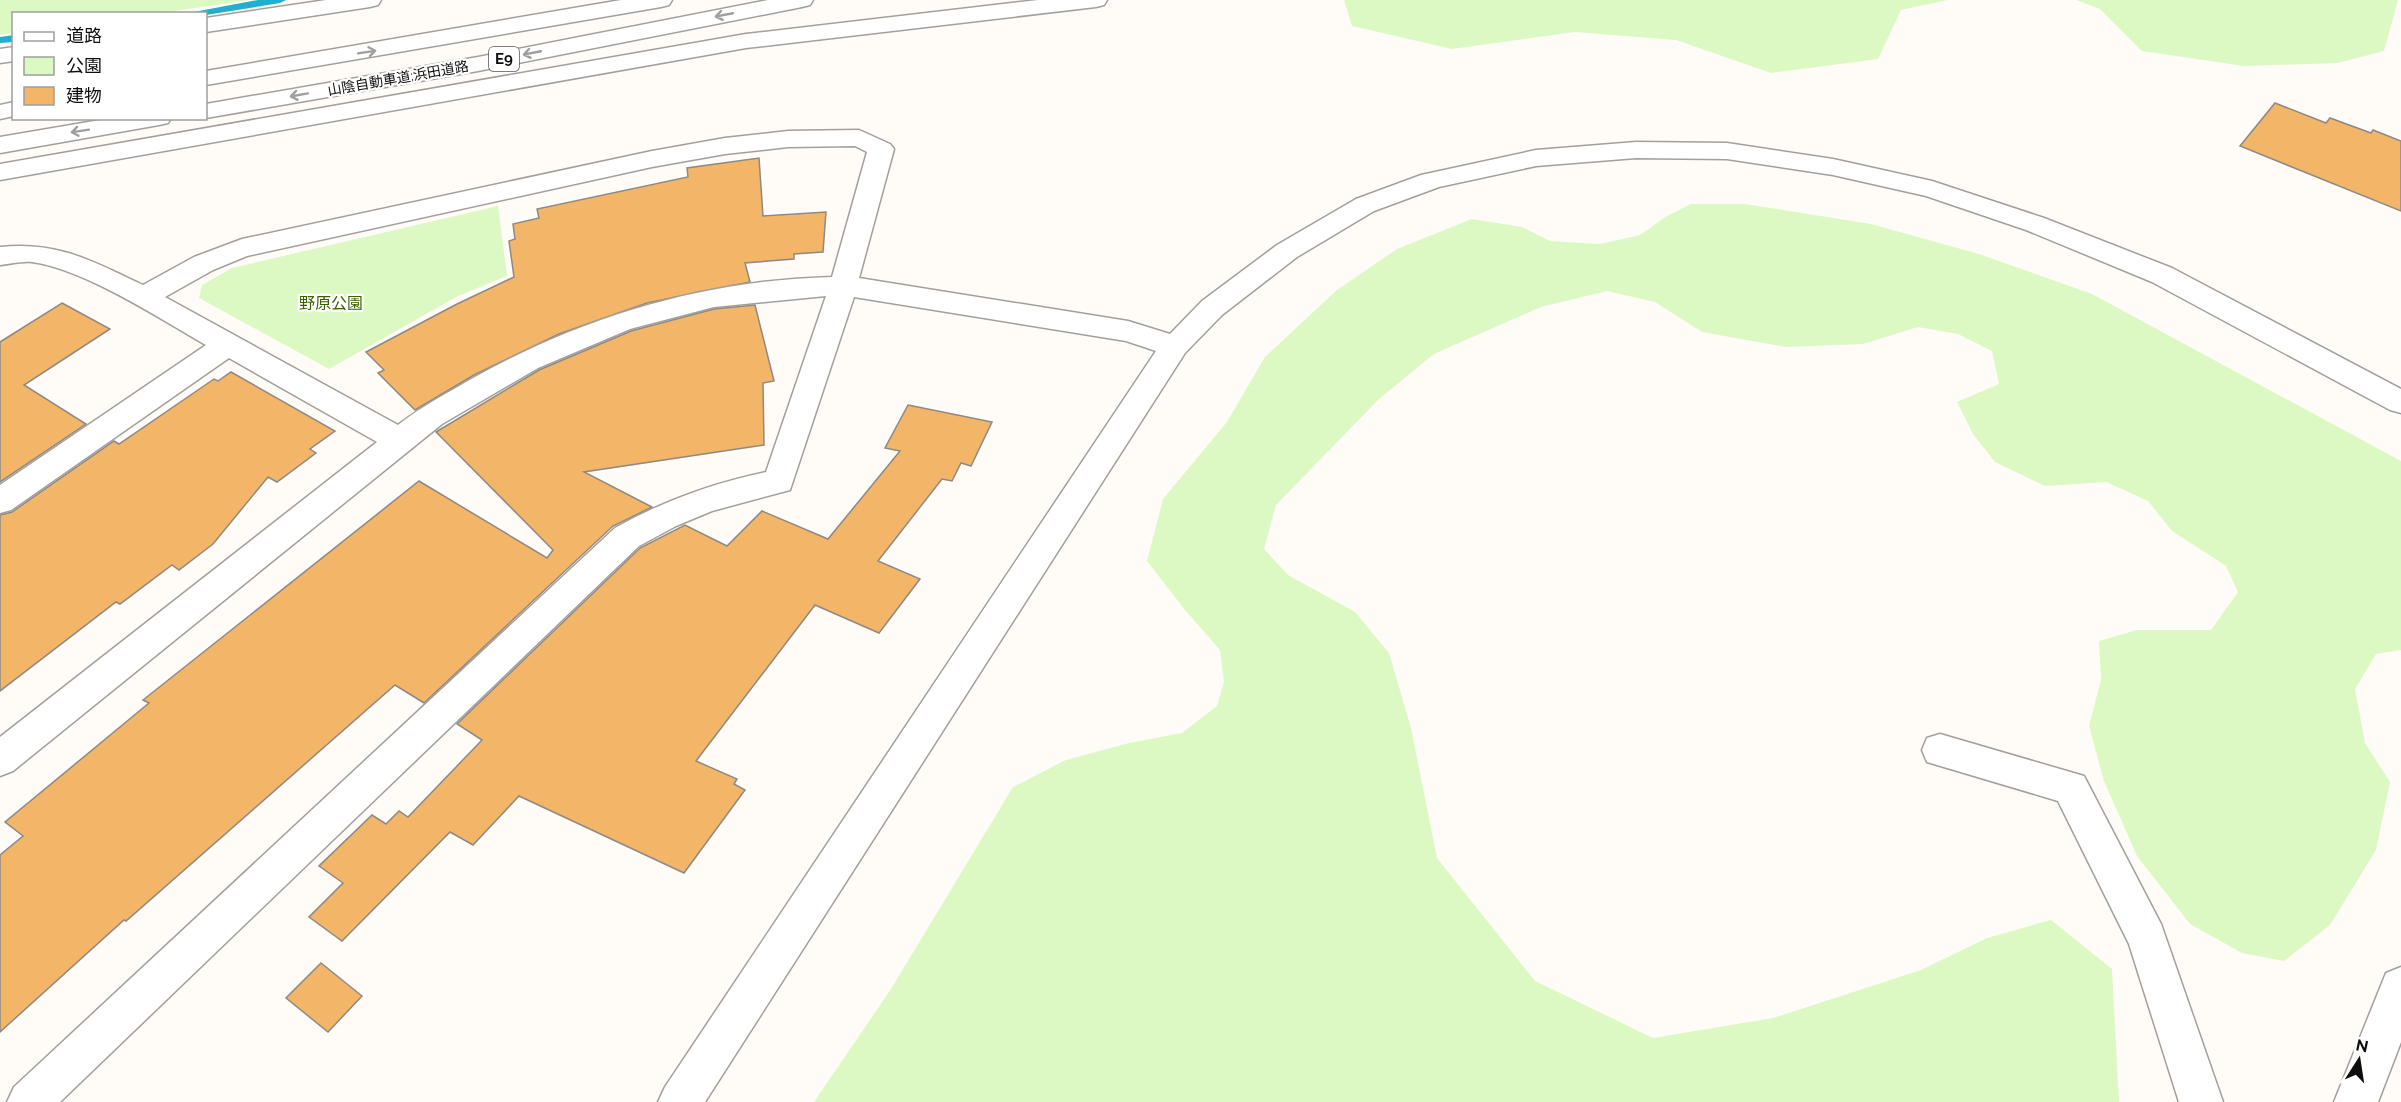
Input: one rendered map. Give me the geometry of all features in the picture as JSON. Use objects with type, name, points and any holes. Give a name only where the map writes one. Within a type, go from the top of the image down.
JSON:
[{"type":"main road","points":[[207,25],[370,0]]},
{"type":"main road","name":"山陰自動車道;浜田道路","points":[[207,78],[661,0]]},
{"type":"main road","name":"山陰自動車道;浜田道路","points":[[207,111],[478,64],[801,0]]},
{"type":"main road","points":[[0,172],[746,41],[1096,0]]},
{"type":"main road","points":[[0,145],[147,120]]},
{"type":"main road","points":[[29,1102],[627,537],[662,516],[695,503],[779,482],[843,286],[881,149],[860,138],[788,139],[725,146],[652,159],[242,248],[195,266],[144,297]]},
{"type":"main road","points":[[680,1102],[1175,346],[1212,308],[1287,251],[1365,205],[1395,193],[1482,168],[1536,158],[1636,150],[1727,151],[1833,167],[1932,189],[2035,224],[2162,275],[2401,402]]},
{"type":"main road","points":[[0,256],[30,253],[68,261],[144,297],[399,440]]},
{"type":"main road","points":[[0,759],[431,416],[528,361],[621,322],[714,297],[801,287],[843,286],[892,291],[1128,331],[1175,346]]},
{"type":"main road","points":[[0,501],[226,345]]},
{"type":"main road","points":[[1940,750],[2071,788],[2147,938],[2199,1090],[2201,1102]]},
{"type":"main road","points":[[2356,1102],[2401,988]]},
{"type":"green space","points":[[0,0],[250,0],[167,12],[12,12],[12,33],[0,35]]},
{"type":"green space","points":[[1344,0],[1948,0],[1901,10],[1878,59],[1771,73],[1676,40],[1575,32],[1452,49],[1352,26]]},
{"type":"green space","points":[[2076,0],[2398,0],[2384,51],[2338,63],[2244,66],[2142,51],[2100,9]]},
{"type":"green space","points":[[1691,204],[1745,204],[1871,224],[1979,254],[2092,294],[2401,461],[2401,650],[2376,654],[2355,689],[2365,743],[2390,782],[2376,850],[2330,925],[2284,961],[2242,953],[2190,924],[2137,856],[2104,781],[2089,726],[2101,680],[2099,641],[2137,630],[2211,630],[2238,592],[2226,566],[2172,531],[2148,501],[2106,482],[2045,486],[1995,462],[1973,434],[1957,402],[1999,384],[1992,351],[1958,334],[1918,327],[1863,344],[1786,347],[1702,332],[1655,302],[1607,291],[1541,307],[1434,354],[1379,399],[1276,505],[1264,549],[1288,575],[1355,612],[1389,653],[1411,728],[1437,858],[1535,981],[1653,1038],[1773,1018],[1921,970],[1987,938],[2051,920],[2112,969],[2119,1102],[814,1102],[891,989],[1013,787],[1066,760],[1129,743],[1182,733],[1217,706],[1224,682],[1220,650],[1147,561],[1163,499],[1227,422],[1265,357],[1337,290],[1397,249],[1472,219],[1522,227],[1550,241],[1600,244],[1640,235],[1667,216]]},
{"type":"green space","name":"野原公園","points":[[498,206],[507,276],[458,296],[329,369],[199,298],[202,285],[232,268]]},
{"type":"building","points":[[2275,103],[2326,123],[2330,118],[2371,133],[2373,130],[2401,141],[2401,211],[2240,146]]},
{"type":"building","points":[[759,158],[763,216],[826,212],[823,252],[794,254],[794,259],[745,263],[750,282],[647,303],[559,334],[474,375],[415,410],[378,373],[384,370],[366,352],[514,277],[509,241],[515,239],[513,224],[539,218],[537,209],[688,177],[687,168]]},
{"type":"building","points":[[62,303],[110,329],[24,385],[86,424],[0,482],[0,342]]},
{"type":"building","points":[[755,305],[774,381],[763,383],[764,445],[584,472],[652,507],[613,526],[424,703],[395,685],[126,921],[124,920],[0,1032],[0,855],[23,836],[5,822],[149,703],[143,700],[419,481],[547,558],[553,550],[436,432],[539,370],[631,331],[714,309]]},
{"type":"building","points":[[231,372],[335,431],[310,449],[316,453],[277,482],[268,477],[213,544],[179,570],[172,565],[120,604],[116,602],[0,691],[0,515],[12,512],[114,441],[119,444],[214,379],[218,381]]},
{"type":"building","points":[[908,405],[992,422],[971,466],[961,463],[952,481],[942,479],[878,561],[920,579],[879,633],[815,605],[696,761],[737,779],[734,784],[745,790],[684,873],[519,796],[473,845],[450,832],[342,941],[309,917],[343,883],[319,866],[372,815],[386,824],[399,811],[408,817],[482,740],[457,724],[640,548],[685,525],[727,546],[762,511],[828,539],[900,451],[885,448]]},
{"type":"building","points":[[321,963],[362,996],[328,1032],[286,998]]},
{"type":"waterway","points":[[201,12],[280,0]]},
{"type":"waterway","points":[[0,40],[12,38]]}]
